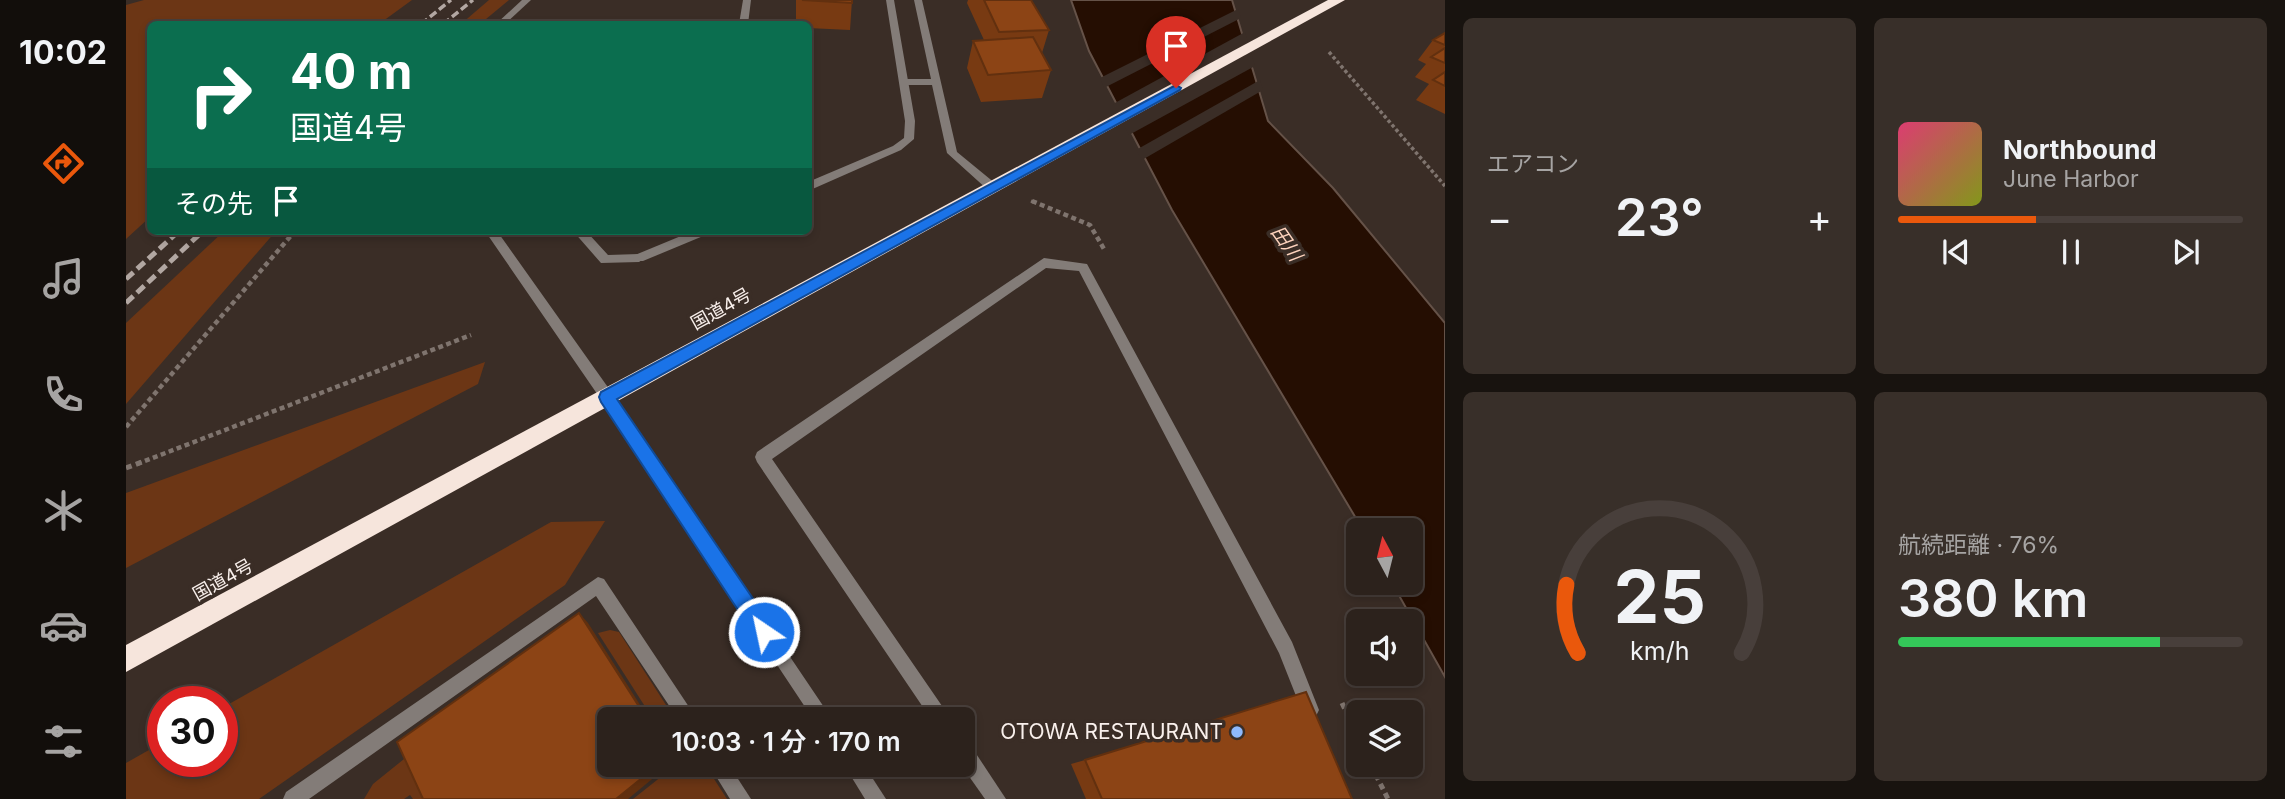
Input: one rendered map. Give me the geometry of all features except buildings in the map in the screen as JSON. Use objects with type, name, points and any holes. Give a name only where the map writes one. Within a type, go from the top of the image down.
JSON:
[{"type":"highway","name":"国道4号","points":[[126,659],[1338,0]]},
{"type":"street","points":[[503,21],[527,0]]},
{"type":"street","points":[[744,21],[747,0]]},
{"type":"street","points":[[812,185],[897,148],[909,139],[910,121],[890,0]]},
{"type":"street","points":[[918,0],[952,153],[992,187]]},
{"type":"street","points":[[904,82],[936,82]]},
{"type":"street","points":[[494,235],[607,397],[814,707]]},
{"type":"street","points":[[583,235],[605,260],[639,258],[694,235]]},
{"type":"street","points":[[934,707],[762,457],[1044,263],[1083,267],[1286,648],[1316,724]]},
{"type":"street","points":[[302,796],[598,585],[680,707]]},
{"type":"street","points":[[975,769],[996,799]]},
{"type":"street","points":[[726,777],[741,799]]},
{"type":"street","points":[[861,777],[876,799]]},
{"type":"path","points":[[1329,52],[1445,186]]},
{"type":"path","points":[[1031,201],[1090,225]]},
{"type":"path","points":[[126,427],[292,235]]},
{"type":"path","points":[[126,468],[471,335]]},
{"type":"path","points":[[1377,777],[1388,799]]},
{"type":"shaded area","points":[[144,0],[412,0],[383,21],[147,21],[147,220],[126,239],[126,5]]},
{"type":"shaded area","points":[[489,0],[509,0],[484,21],[464,21]]},
{"type":"shaded area","points":[[220,235],[273,235],[126,404],[126,323]]},
{"type":"shaded area","points":[[485,362],[478,384],[126,568],[126,493]]},
{"type":"shaded area","points":[[605,521],[565,585],[259,799],[126,799],[126,763],[147,751],[147,777],[238,777],[238,699],[551,522]]},
{"type":"shaded area","points":[[610,630],[619,632],[667,707],[645,707],[598,633]]},
{"type":"shaded area","points":[[409,755],[431,799],[413,799],[410,795],[404,799],[364,799],[373,784]]},
{"type":"shaded area","points":[[661,777],[713,777],[727,799],[633,799]]},
{"type":"water","name":"田川","points":[[1071,0],[1232,0],[1268,121],[1333,188],[1445,323],[1445,677],[1423,638],[1423,609],[1407,609],[1399,595],[1423,595],[1423,518],[1356,518],[1172,210],[1089,51]]},
{"type":"pier","points":[[1238,9],[1241,18],[1104,88],[1100,78]]},
{"type":"pier","points":[[1245,32],[1255,66],[1129,135],[1113,104]]},
{"type":"pier","points":[[1260,80],[1263,90],[1142,160],[1136,150]]},
{"type":"railway","points":[[425,21],[451,0]]},
{"type":"railway","points":[[447,21],[473,0]]},
{"type":"railway","points":[[126,279],[175,235]]},
{"type":"railway","points":[[126,303],[199,235]]},
{"type":"place","name":"OTOWA RESTAURANT","points":[[1237,732]]},
{"type":"route","points":[[764,632],[607,397],[1176,88]]}]
